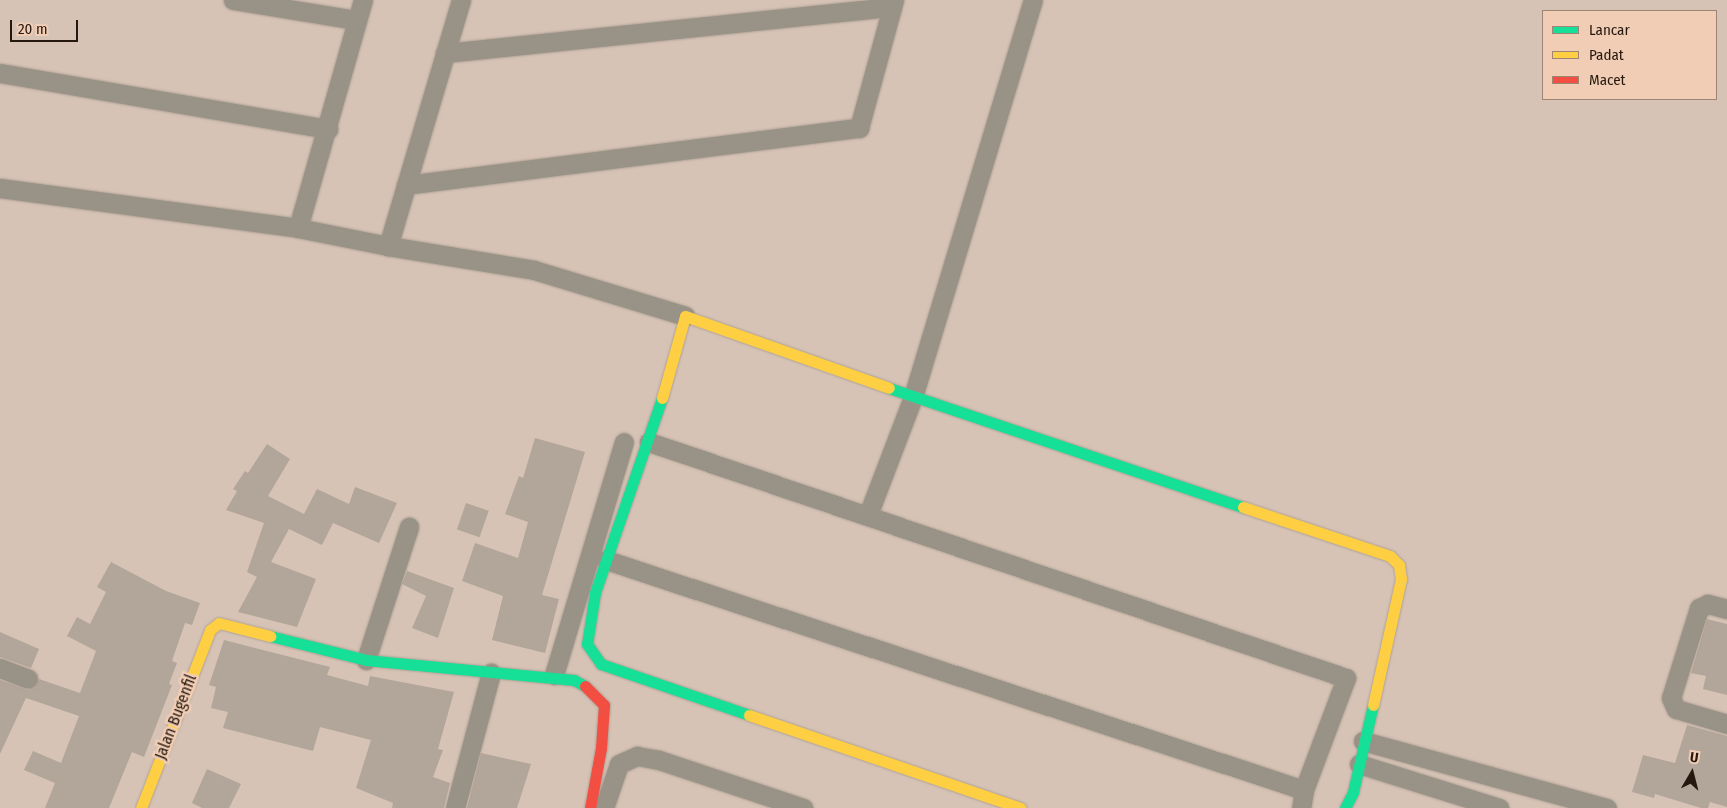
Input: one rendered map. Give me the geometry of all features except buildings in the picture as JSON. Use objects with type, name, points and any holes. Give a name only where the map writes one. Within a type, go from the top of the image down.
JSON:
[{"type":"street","points":[[233,0],[356,20]]},
{"type":"street","points":[[298,228],[328,129],[356,20],[363,0]]},
{"type":"street","points":[[388,246],[461,0]]},
{"type":"street","points":[[868,515],[913,397],[1033,0]]},
{"type":"street","points":[[406,185],[859,128],[893,3],[445,53]]},
{"type":"street","points":[[0,73],[328,129]]},
{"type":"street","points":[[0,188],[298,228],[388,246],[534,270],[685,316],[913,397],[1390,556],[1399,565],[1401,579],[1363,740],[1353,792],[1345,808]]},
{"type":"street","points":[[685,316],[649,442],[606,560],[590,614],[587,637],[592,654],[601,664],[1020,808]]},
{"type":"street","points":[[554,676],[624,442]]},
{"type":"street","points":[[606,560],[1302,799],[1346,678],[649,442]]},
{"type":"street","points":[[409,527],[366,660],[491,673],[554,676],[574,680],[594,692],[604,705],[601,748],[590,808]]},
{"type":"street","points":[[1727,609],[1708,604],[1699,608],[1671,698],[1676,709],[1727,724]]},
{"type":"street","name":"Jalan Bugenfil","points":[[142,808],[212,626],[221,623],[366,660]]},
{"type":"street","points":[[0,668],[28,679]]},
{"type":"street","points":[[455,808],[491,673]]},
{"type":"street","points":[[1363,740],[1601,807]]},
{"type":"street","points":[[604,808],[619,764],[637,756],[659,760],[803,808]]},
{"type":"street","points":[[1359,764],[1499,808]]},
{"type":"traffic: fast","points":[[889,388],[1243,507]]},
{"type":"traffic: fast","points":[[662,398],[595,593],[587,644],[601,664],[749,715]]},
{"type":"traffic: fast","points":[[270,636],[366,660],[574,680],[585,686]]},
{"type":"traffic: fast","points":[[1345,808],[1353,792],[1373,705]]},
{"type":"traffic: slow","points":[[662,398],[685,316],[889,388]]},
{"type":"traffic: slow","points":[[1243,507],[1390,556],[1399,565],[1401,579],[1373,705]]},
{"type":"traffic: slow","points":[[141,808],[210,630],[219,623],[270,636]]},
{"type":"traffic: slow","points":[[749,715],[1021,808]]},
{"type":"traffic: jam","points":[[585,686],[604,705],[601,748],[590,808]]}]
